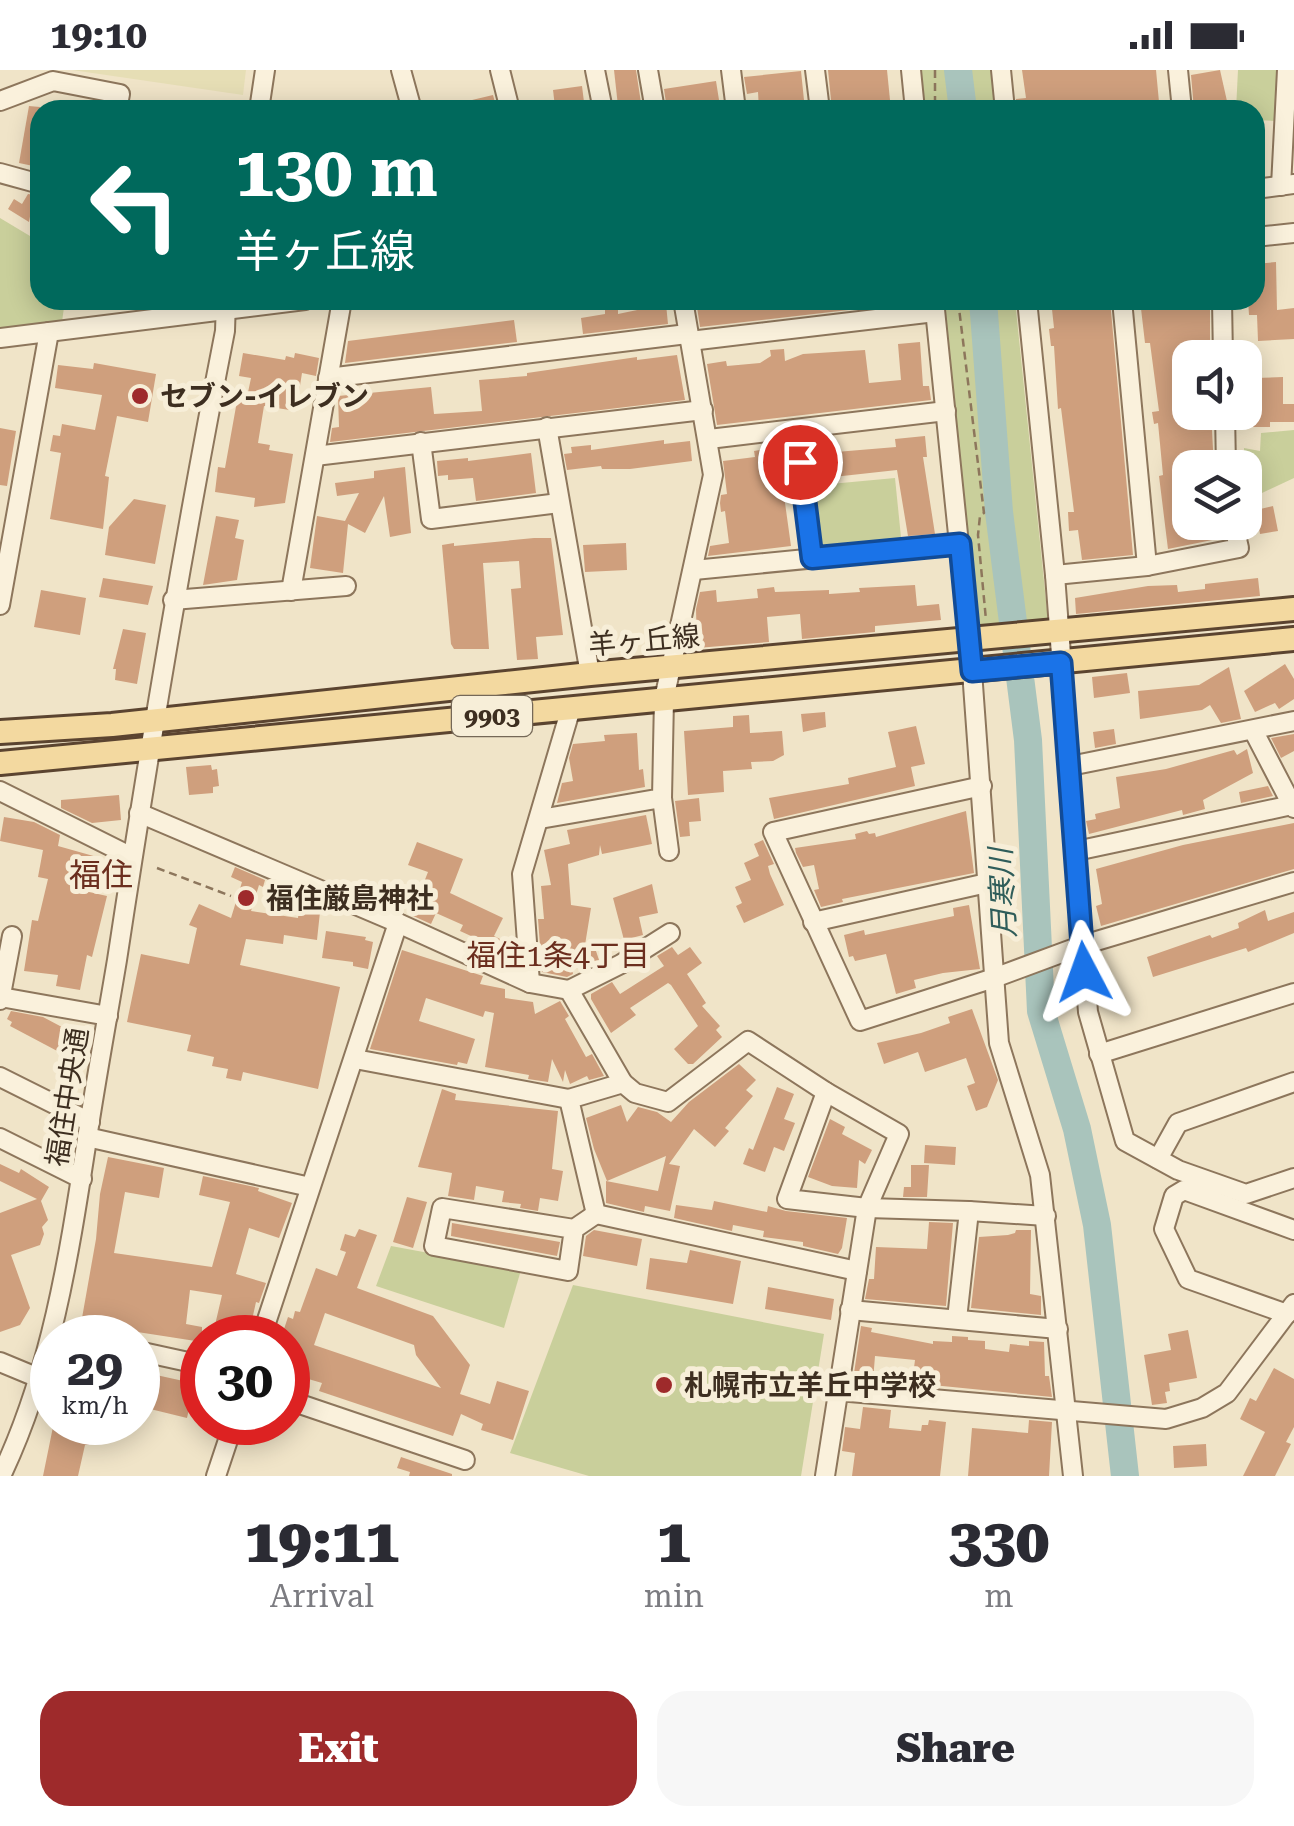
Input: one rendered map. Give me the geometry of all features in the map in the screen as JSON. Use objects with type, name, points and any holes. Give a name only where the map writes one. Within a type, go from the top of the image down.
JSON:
[{"type":"main road","name":"羊ヶ丘線","points":[[0,732],[971,636],[1051,634],[1292,610]]},
{"type":"main road","name":"9903","points":[[0,762],[1294,640]]},
{"type":"street","points":[[260,100],[265,70]]},
{"type":"street","points":[[401,70],[409,100]]},
{"type":"street","points":[[500,70],[508,100]]},
{"type":"street","points":[[595,70],[601,100]]},
{"type":"street","points":[[648,70],[652,100]]},
{"type":"street","points":[[732,70],[735,100]]},
{"type":"street","points":[[815,70],[819,100]]},
{"type":"street","points":[[912,70],[914,100]]},
{"type":"street","points":[[1001,70],[1004,100]]},
{"type":"street","points":[[1177,100],[1178,70]]},
{"type":"street","points":[[1287,185],[1289,79]]},
{"type":"street","points":[[0,100],[53,81],[120,94],[119,100]]},
{"type":"street","points":[[0,174],[30,182]]},
{"type":"street","points":[[1265,236],[1294,233]]},
{"type":"street","points":[[0,338],[193,310]]},
{"type":"street","name":"福住中央通","points":[[57,1315],[173,600],[226,310]]},
{"type":"street","points":[[291,591],[340,310]]},
{"type":"street","points":[[669,851],[662,798],[664,699],[713,475],[684,310]]},
{"type":"street","points":[[328,378],[903,310]]},
{"type":"street","points":[[934,310],[978,670],[987,884],[999,1044],[1040,1175],[1058,1329],[1074,1412],[1073,1476]]},
{"type":"street","points":[[1028,310],[1055,575],[1053,664],[1070,766],[1077,947],[1098,1054],[1125,1141],[1178,1170],[1246,1194],[1294,1178]]},
{"type":"street","points":[[1123,310],[1148,566]]},
{"type":"street","points":[[1222,310],[1223,340]]},
{"type":"street","points":[[0,605],[49,332]]},
{"type":"street","points":[[315,456],[703,410]]},
{"type":"street","points":[[709,439],[946,411]]},
{"type":"street","points":[[547,427],[590,674]]},
{"type":"street","points":[[796,429],[812,558]]},
{"type":"street","points":[[421,442],[431,519],[559,503]]},
{"type":"street","points":[[1055,575],[1148,566],[1239,548],[1237,540]]},
{"type":"street","points":[[694,570],[960,544]]},
{"type":"street","points":[[173,600],[346,586]]},
{"type":"street","points":[[1292,610],[1294,640]]},
{"type":"street","points":[[530,983],[522,874],[571,708]]},
{"type":"street","points":[[1070,766],[1294,721]]},
{"type":"street","points":[[1076,851],[1293,806],[1253,730]]},
{"type":"street","points":[[982,786],[773,832],[860,1021],[1077,947],[1294,882]]},
{"type":"street","points":[[0,791],[132,857]]},
{"type":"street","points":[[540,819],[662,798]]},
{"type":"street","points":[[139,813],[530,983],[568,990],[621,964],[670,933]]},
{"type":"street","points":[[813,922],[987,884]]},
{"type":"street","points":[[269,1315],[398,923]]},
{"type":"street","points":[[12,936],[0,998],[108,1016]]},
{"type":"street","points":[[568,990],[623,1084],[634,1093],[668,1102],[748,1041],[899,1134],[867,1208],[825,1476]]},
{"type":"street","points":[[1098,1054],[1294,993]]},
{"type":"street","points":[[354,1058],[569,1099],[623,1084]]},
{"type":"street","points":[[0,1078],[89,1129],[310,1188]]},
{"type":"street","points":[[1158,1159],[1178,1123],[1294,1082]]},
{"type":"street","points":[[826,1092],[788,1200],[867,1208],[1046,1216]]},
{"type":"street","points":[[569,1099],[596,1214]]},
{"type":"street","points":[[0,1138],[82,1179]]},
{"type":"street","points":[[838,1391],[1144,1418],[1166,1419],[1202,1408],[1227,1393],[1290,1309],[1188,1280],[1164,1229],[1174,1196],[1184,1190],[1294,1230]]},
{"type":"street","points":[[574,1229],[568,1272],[434,1246],[442,1208],[574,1229],[596,1214],[858,1271]]},
{"type":"street","points":[[957,1319],[968,1211]]},
{"type":"street","points":[[850,1310],[1058,1329]]},
{"type":"street","points":[[0,1362],[30,1374]]},
{"type":"street","points":[[310,1407],[465,1460]]},
{"type":"street","name":"福住中央通","points":[[1,1476],[30,1412]]},
{"type":"street","points":[[216,1476],[226,1445]]},
{"type":"path","points":[[935,70],[935,100]]},
{"type":"path","points":[[959,310],[984,513],[980,516],[978,535],[986,627],[971,636]]},
{"type":"path","points":[[157,868],[231,896]]},
{"type":"shaded area","points":[[72,70],[246,70],[243,95]]},
{"type":"green space","points":[[919,70],[995,70],[998,100],[921,100]]},
{"type":"green space","points":[[1238,70],[1279,70],[1277,121],[1265,120],[1265,100],[1236,100]]},
{"type":"green space","points":[[0,218],[30,236],[30,310],[64,310],[62,322],[0,330]]},
{"type":"green space","points":[[941,310],[1016,310],[1048,620],[973,625]]},
{"type":"green space","points":[[1294,430],[1294,478],[1262,493],[1260,450],[1261,433]]},
{"type":"green space","points":[[895,478],[902,547],[819,550],[809,486]]},
{"type":"green space","points":[[391,1246],[521,1270],[504,1328],[376,1286]]},
{"type":"green space","name":"札幌市立羊丘中学校","points":[[573,1285],[824,1334],[801,1476],[589,1476],[510,1453]]},
{"type":"building","points":[[614,70],[636,70],[641,100],[617,100]]},
{"type":"building","points":[[828,70],[887,70],[890,100],[831,100]]},
{"type":"building","points":[[1022,70],[1156,70],[1159,100],[1016,100],[1026,98]]},
{"type":"building","points":[[1220,70],[1227,100],[1193,100],[1191,75]]},
{"type":"building","points":[[801,71],[804,100],[758,100],[758,92],[747,94],[744,77]]},
{"type":"building","points":[[716,81],[719,100],[666,100],[664,89]]},
{"type":"building","points":[[582,86],[584,100],[554,100],[553,90]]},
{"type":"building","points":[[29,106],[30,106],[30,165],[19,163]]},
{"type":"building","points":[[30,194],[29,222],[8,209],[14,199],[22,204]]},
{"type":"building","points":[[1276,262],[1277,310],[1294,308],[1294,339],[1258,340],[1257,315],[1249,315],[1249,310],[1265,310],[1265,263]]},
{"type":"building","points":[[605,310],[618,310],[618,314],[667,310],[668,324],[583,334],[581,318],[605,314]]},
{"type":"building","points":[[697,310],[848,310],[700,327]]},
{"type":"building","points":[[1052,310],[1111,310],[1133,555],[1082,560],[1078,530],[1069,531],[1068,512],[1074,512],[1049,329],[1054,328]]},
{"type":"building","points":[[1141,310],[1210,310],[1210,340],[1172,340],[1172,430],[1212,430],[1213,450],[1172,450],[1172,540],[1212,540],[1168,549],[1159,476],[1163,475],[1158,423],[1154,424],[1152,412],[1159,411],[1150,343],[1145,343]]},
{"type":"building","points":[[514,320],[517,342],[345,363],[348,341]]},
{"type":"building","points":[[920,342],[923,386],[929,386],[931,400],[717,425],[707,364],[760,363],[771,356],[770,350],[784,349],[785,361],[803,354],[865,350],[869,383],[901,380],[898,344]]},
{"type":"building","points":[[243,353],[285,360],[286,356],[294,358],[295,353],[319,358],[316,376],[302,373],[296,411],[264,406],[258,443],[270,445],[269,450],[293,454],[285,503],[254,507],[255,498],[215,492],[218,467],[225,468],[237,401],[246,402],[251,378],[239,376]]},
{"type":"building","points":[[677,355],[685,400],[330,442],[332,428],[339,427],[338,396],[431,387],[434,414],[482,411],[479,380],[637,357]]},
{"type":"building","points":[[94,363],[156,374],[148,422],[117,416],[105,476],[109,477],[103,529],[50,519],[61,453],[50,451],[53,435],[60,436],[62,424],[95,430],[102,395],[55,388],[58,365],[93,369]]},
{"type":"building","points":[[1283,377],[1283,404],[1294,404],[1294,422],[1270,422],[1270,427],[1262,427],[1262,378]]},
{"type":"building","points":[[0,428],[16,431],[7,486],[0,485]]},
{"type":"building","points":[[925,436],[927,457],[923,457],[935,534],[908,536],[897,470],[815,479],[812,454],[896,447],[895,439]]},
{"type":"building","points":[[664,440],[664,444],[690,441],[692,461],[630,469],[601,466],[567,470],[564,454],[572,453],[571,447],[591,445],[591,450]]},
{"type":"building","points":[[778,447],[779,454],[785,454],[786,466],[780,467],[791,546],[708,556],[710,546],[729,543],[725,511],[721,512],[720,503],[721,495],[727,494],[723,461],[755,457],[754,451]]},
{"type":"building","points":[[531,453],[536,493],[476,501],[473,478],[448,480],[448,475],[438,476],[437,461]]},
{"type":"building","points":[[405,467],[411,533],[390,537],[384,496],[365,533],[348,524],[343,573],[310,568],[317,516],[345,521],[359,493],[337,496],[335,483],[374,478],[374,471]]},
{"type":"building","points":[[134,499],[166,505],[155,564],[105,555],[109,527]]},
{"type":"building","points":[[1273,506],[1278,531],[1262,534],[1262,509]]},
{"type":"building","points":[[216,516],[239,520],[235,538],[244,540],[237,580],[203,585]]},
{"type":"building","points":[[551,538],[563,635],[536,637],[538,659],[517,660],[511,589],[521,588],[519,561],[483,563],[489,649],[454,649],[442,545]]},
{"type":"building","points":[[626,543],[627,570],[585,572],[583,545]]},
{"type":"building","points":[[103,578],[153,586],[148,605],[99,597]]},
{"type":"building","points":[[1258,578],[1260,596],[1076,614],[1075,598],[1148,586],[1177,585],[1178,592],[1205,589],[1205,584]]},
{"type":"building","points":[[915,585],[917,606],[939,604],[941,620],[802,639],[800,614],[767,617],[769,642],[697,648],[696,609],[700,592],[716,590],[717,602],[758,598],[757,589],[774,587],[775,592],[829,590],[829,594]]},
{"type":"building","points":[[41,590],[86,598],[80,635],[34,627]]},
{"type":"building","points":[[123,629],[146,633],[137,684],[115,680],[113,669]]},
{"type":"building","points":[[1285,664],[1294,679],[1294,699],[1279,709],[1275,703],[1255,712],[1244,691]]},
{"type":"building","points":[[1229,667],[1241,719],[1221,723],[1210,705],[1202,710],[1140,719],[1138,691],[1199,685]]},
{"type":"building","points":[[1127,673],[1130,693],[1094,698],[1092,677]]},
{"type":"building","points":[[825,712],[826,727],[803,732],[801,714]]},
{"type":"building","points":[[749,715],[750,733],[782,731],[784,755],[773,761],[751,762],[752,769],[723,771],[724,792],[688,795],[684,731],[733,727],[733,716]]},
{"type":"building","points":[[916,726],[925,764],[911,767],[915,786],[774,819],[769,798],[849,784],[848,778],[896,767],[888,732]]},
{"type":"building","points":[[1114,729],[1116,744],[1095,748],[1093,732]]},
{"type":"building","points":[[637,733],[639,770],[643,769],[645,787],[557,803],[562,783],[573,781],[569,758],[573,744],[605,741],[604,735]]},
{"type":"building","points":[[1294,734],[1294,751],[1281,758],[1271,738]]},
{"type":"building","points":[[1247,749],[1253,773],[1203,800],[1205,809],[1183,815],[1182,810],[1089,834],[1086,821],[1096,819],[1095,814],[1120,808],[1116,777],[1166,769],[1234,750],[1237,755]]},
{"type":"building","points":[[211,765],[212,770],[217,769],[219,786],[213,787],[213,793],[189,795],[186,767]]},
{"type":"building","points":[[1268,786],[1273,796],[1241,803],[1239,792]]},
{"type":"building","points":[[119,795],[121,820],[92,823],[61,808],[61,800]]},
{"type":"building","points":[[699,798],[701,821],[689,822],[690,836],[680,837],[675,801]]},
{"type":"building","points":[[966,811],[974,873],[842,899],[843,902],[821,907],[814,890],[819,889],[814,865],[803,867],[796,853],[795,848],[856,839],[855,834],[867,831],[876,837]]},
{"type":"building","points":[[646,815],[652,844],[602,854],[600,845],[599,855],[568,864],[571,905],[591,908],[585,945],[593,942],[599,960],[572,969],[573,974],[567,977],[542,972],[538,919],[544,919],[541,886],[551,885],[544,850],[570,844],[567,830]]},
{"type":"building","points":[[4,817],[34,822],[60,835],[58,846],[97,857],[89,892],[107,896],[80,990],[56,986],[58,975],[24,971],[32,920],[38,921],[48,879],[38,877],[43,850],[0,841]]},
{"type":"building","points":[[1294,823],[1294,869],[1101,926],[1096,906],[1102,904],[1096,869],[1183,845]]},
{"type":"building","points":[[763,840],[774,864],[768,866],[770,874],[784,905],[744,923],[736,906],[742,903],[735,887],[751,880],[744,863],[759,856],[754,844]]},
{"type":"building","points":[[417,842],[463,859],[450,893],[503,918],[494,936],[514,946],[508,959],[470,939],[460,931],[463,925],[436,913],[431,924],[411,915],[428,872],[408,865]]},
{"type":"building","points":[[235,867],[265,880],[263,887],[259,885],[251,911],[298,918],[299,909],[320,912],[317,940],[284,935],[283,944],[246,939],[240,965],[340,987],[318,1089],[243,1072],[241,1081],[226,1078],[228,1069],[212,1066],[214,1057],[187,1051],[191,1035],[127,1022],[141,954],[189,964],[197,928],[189,925],[199,904],[231,918],[242,882],[231,877]]},
{"type":"building","points":[[652,884],[658,913],[639,917],[643,935],[624,940],[613,898]]},
{"type":"building","points":[[969,905],[980,969],[914,980],[916,988],[896,994],[886,954],[855,961],[853,956],[849,957],[844,935],[864,930],[865,935],[954,916],[953,908]]},
{"type":"building","points":[[1265,910],[1268,921],[1294,912],[1294,933],[1248,952],[1246,948],[1153,977],[1147,957],[1239,928],[1238,923]]},
{"type":"building","points":[[326,931],[366,937],[365,940],[373,942],[368,969],[353,966],[353,962],[322,958]]},
{"type":"building","points":[[672,947],[678,955],[690,947],[702,963],[687,974],[706,1003],[702,1006],[720,1026],[716,1030],[722,1037],[693,1064],[688,1064],[674,1049],[698,1026],[668,983],[630,1008],[636,1015],[611,1033],[591,999],[591,994],[612,982],[620,994],[664,966],[657,956]]},
{"type":"building","points":[[402,950],[483,976],[480,984],[505,989],[505,998],[533,1002],[535,1014],[560,1001],[569,1016],[565,1019],[586,1057],[592,1054],[604,1076],[589,1080],[587,1076],[570,1084],[565,1070],[563,1082],[552,1059],[548,1082],[485,1067],[494,1013],[485,1011],[483,1017],[426,998],[419,1021],[475,1039],[467,1064],[370,1049]]},
{"type":"building","points":[[972,1009],[998,1080],[987,1107],[976,1111],[967,1086],[975,1083],[966,1058],[925,1072],[918,1052],[884,1064],[877,1043],[950,1023],[948,1017]]},
{"type":"building","points":[[11,1011],[43,1017],[77,1035],[68,1051],[63,1048],[61,1053],[10,1026],[12,1022],[7,1019]]},
{"type":"building","points":[[739,1064],[756,1080],[746,1090],[753,1096],[725,1128],[729,1131],[715,1147],[694,1129],[669,1164],[680,1166],[670,1211],[645,1206],[644,1212],[606,1203],[606,1181],[658,1191],[666,1156],[607,1181],[586,1118],[621,1105],[627,1122],[638,1107],[657,1112],[671,1122],[689,1102]]},
{"type":"building","points":[[777,1087],[794,1094],[784,1119],[795,1123],[784,1151],[774,1147],[765,1172],[743,1164],[749,1148],[753,1150]]},
{"type":"building","points":[[442,1089],[456,1094],[455,1100],[558,1111],[552,1169],[563,1171],[558,1201],[540,1198],[538,1211],[520,1208],[521,1204],[502,1202],[504,1191],[476,1186],[474,1200],[448,1196],[452,1173],[418,1167]]},
{"type":"building","points":[[830,1119],[845,1127],[842,1134],[872,1150],[865,1164],[859,1160],[857,1188],[832,1186],[808,1177]]},
{"type":"building","points":[[925,1145],[956,1147],[955,1165],[924,1163]]},
{"type":"building","points":[[108,1157],[164,1168],[159,1198],[125,1192],[114,1253],[212,1267],[230,1202],[199,1195],[203,1176],[259,1188],[258,1191],[292,1203],[279,1238],[249,1228],[236,1274],[266,1283],[253,1315],[217,1315],[222,1295],[190,1290],[187,1315],[180,1315],[180,1339],[160,1335],[160,1315],[83,1315]]},
{"type":"building","points":[[0,1164],[19,1173],[21,1169],[49,1187],[41,1201],[48,1220],[42,1227],[40,1245],[11,1255],[30,1308],[20,1325],[0,1332],[0,1213],[37,1199],[0,1181]]},
{"type":"building","points":[[911,1165],[929,1165],[927,1197],[903,1197],[904,1187],[911,1187]]},
{"type":"building","points":[[407,1197],[427,1202],[413,1248],[393,1242]]},
{"type":"building","points":[[714,1201],[767,1212],[768,1206],[847,1218],[842,1248],[838,1254],[803,1246],[803,1242],[763,1237],[764,1231],[733,1225],[732,1231],[674,1218],[676,1205],[712,1210]]},
{"type":"building","points":[[929,1222],[953,1223],[946,1306],[865,1299],[869,1279],[874,1279],[876,1247],[927,1249]]},
{"type":"building","points":[[452,1223],[560,1242],[557,1256],[451,1236]]},
{"type":"building","points":[[359,1229],[377,1235],[357,1288],[433,1316],[470,1365],[460,1394],[490,1404],[497,1381],[529,1391],[513,1440],[481,1430],[483,1424],[461,1414],[453,1436],[319,1391],[322,1383],[310,1379],[310,1315],[294,1315],[295,1311],[300,1312],[316,1268],[337,1276],[346,1252],[340,1250],[345,1234],[355,1237]],"holes":[[[325,1313],[414,1345],[416,1355],[441,1388],[314,1345]]]},
{"type":"building","points":[[594,1230],[642,1239],[637,1266],[583,1256],[586,1236]]},
{"type":"building","points":[[1016,1230],[1031,1230],[1030,1294],[1041,1296],[1041,1315],[971,1308],[979,1237],[1008,1235]]},
{"type":"building","points":[[690,1250],[741,1261],[733,1304],[646,1289],[650,1258],[687,1263]]},
{"type":"building","points":[[768,1287],[834,1299],[831,1320],[765,1309]]},
{"type":"building","points":[[861,1326],[872,1328],[871,1332],[933,1344],[952,1342],[952,1336],[968,1337],[985,1341],[985,1349],[1009,1352],[1010,1344],[1029,1346],[1029,1341],[1044,1342],[1045,1376],[1049,1376],[1052,1397],[912,1383],[915,1360],[875,1356],[873,1381],[853,1380]]},
{"type":"building","points":[[1188,1330],[1197,1378],[1169,1383],[1170,1391],[1165,1392],[1167,1403],[1152,1405],[1144,1355],[1171,1350],[1168,1334]]},
{"type":"building","points":[[1274,1368],[1294,1379],[1294,1427],[1286,1442],[1291,1444],[1275,1476],[1243,1476],[1265,1432],[1240,1419],[1250,1398],[1256,1401]]},
{"type":"building","points":[[160,1376],[180,1380],[180,1416],[160,1411]]},
{"type":"building","points":[[863,1407],[891,1410],[889,1428],[921,1431],[929,1420],[946,1422],[940,1476],[852,1476],[855,1453],[842,1451],[845,1427],[860,1429]]},
{"type":"building","points":[[1029,1420],[1052,1422],[1049,1476],[968,1476],[972,1428],[1028,1433]]},
{"type":"building","points":[[1206,1444],[1207,1466],[1174,1468],[1173,1446]]},
{"type":"building","points":[[49,1445],[85,1445],[78,1476],[43,1476]]},
{"type":"building","points":[[401,1457],[452,1476],[409,1476],[410,1472],[397,1468]]},
{"type":"waterway","name":"月寒川","points":[[958,70],[962,100]]},
{"type":"waterway","name":"月寒川","points":[[984,310],[999,512],[1028,740],[1041,1011],[1077,1129],[1097,1225],[1125,1476]]},
{"type":"place","name":"セブン-イレブン","points":[[140,396]]},
{"type":"place","name":"福住厳島神社","points":[[246,898]]},
{"type":"place","name":"札幌市立羊丘中学校","points":[[664,1385]]},
{"type":"district","name":"福住","points":[[101,875]]},
{"type":"district","name":"福住1条4丁目","points":[[558,956]]},
{"type":"route","points":[[800,462],[812,558],[960,544],[972,671],[1061,663],[1084,972]]}]
